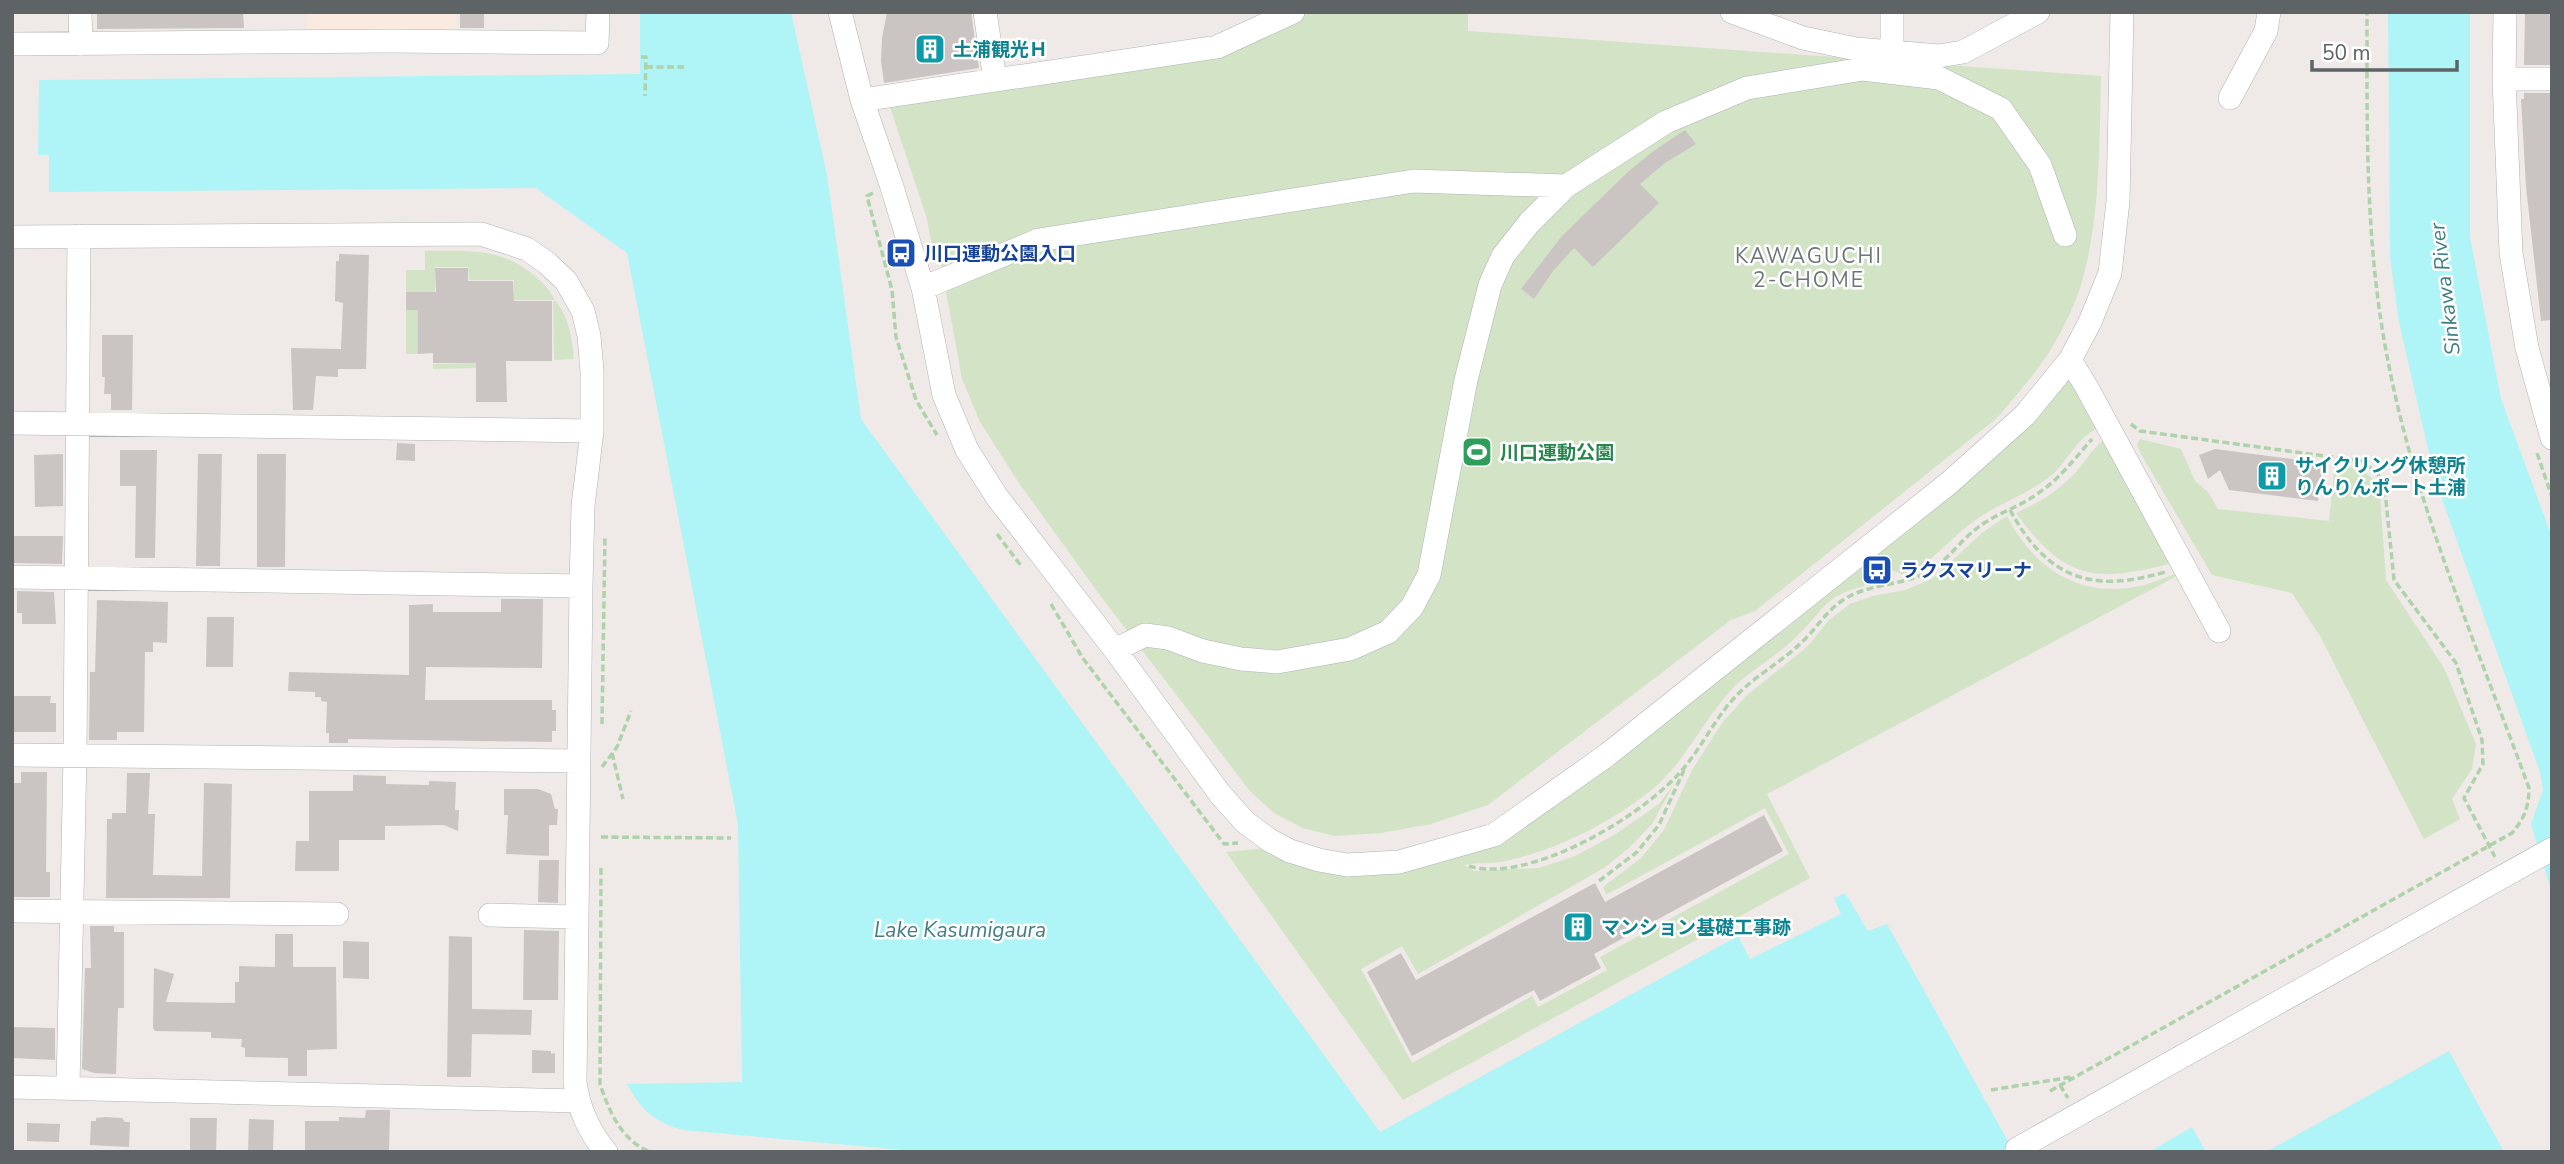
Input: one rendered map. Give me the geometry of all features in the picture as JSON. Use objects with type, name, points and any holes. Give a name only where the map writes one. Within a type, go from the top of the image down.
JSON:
[{"type":"street","points":[[80,12],[80,44]]},
{"type":"street","points":[[12,44],[393,41],[597,43],[598,12]]},
{"type":"street","points":[[839,12],[862,100],[923,288],[944,395],[967,450],[997,497],[1115,650],[1220,794],[1245,822],[1269,840],[1290,851],[1347,865],[1399,862],[1494,835],[1607,755],[1949,483],[2025,415],[2099,326],[2110,272],[2117,213],[2122,12]]},
{"type":"street","points":[[985,12],[995,80]]},
{"type":"street","points":[[862,100],[1217,47],[1293,12]]},
{"type":"street","points":[[1732,12],[1803,38],[1856,49],[1939,56],[1964,51],[2039,12]]},
{"type":"street","points":[[1892,12],[1892,51]]},
{"type":"street","points":[[2230,98],[2266,31],[2269,12]]},
{"type":"street","points":[[2505,12],[2504,79],[2511,253],[2527,348],[2552,438]]},
{"type":"street","points":[[1115,650],[1145,635],[1168,638],[1203,651],[1277,662],[1350,649],[1388,632],[1412,607],[1429,576],[1466,380],[1490,285],[1503,256],[1529,223],[1566,186],[1666,122],[1729,94],[1747,88],[1863,69],[1938,78],[2001,109],[2040,165],[2065,236]]},
{"type":"street","points":[[2504,79],[2552,79]]},
{"type":"street","points":[[923,288],[1039,240],[1414,180],[1566,186]]},
{"type":"street","points":[[12,237],[481,234],[527,248],[566,281],[583,311],[590,348],[592,431],[583,506],[581,586],[576,1083],[578,1101],[585,1119],[606,1152]]},
{"type":"street","points":[[68,1087],[75,755],[79,236]]},
{"type":"street","points":[[2070,360],[2219,631]]},
{"type":"street","points":[[12,423],[592,431]]},
{"type":"street","points":[[12,577],[581,586]]},
{"type":"street","points":[[12,755],[579,761]]},
{"type":"street","points":[[2017,1149],[2545,853]]},
{"type":"street","points":[[12,911],[337,914]]},
{"type":"street","points":[[491,915],[577,917]]},
{"type":"street","points":[[12,1087],[578,1101]]},
{"type":"path","points":[[2050,1091],[2512,833],[2522,821],[2529,804],[2529,788],[2435,531],[2402,426],[2387,360],[2378,294],[2367,165],[2367,12]]},
{"type":"path","points":[[641,57],[646,57],[645,96]]},
{"type":"path","points":[[646,67],[684,67]]},
{"type":"path","points":[[2126,415],[2131,424],[2140,431],[2362,461],[2378,474],[2385,491],[2394,580],[2456,663],[2482,740],[2483,764],[2464,798],[2504,874]]},
{"type":"path","points":[[1599,881],[1637,852],[1659,825],[1686,765],[1717,718],[1741,691],[1804,640],[1825,615],[1845,598],[1870,588],[1904,582],[1927,573],[1978,527],[2056,481],[2096,436]]},
{"type":"path","points":[[2010,510],[2022,533],[2042,556],[2059,569],[2084,579],[2117,582],[2139,579],[2184,566]]},
{"type":"path","points":[[602,726],[605,533]]},
{"type":"path","points":[[602,754],[602,767],[617,747],[631,711]]},
{"type":"path","points":[[612,753],[623,799]]},
{"type":"path","points":[[1469,866],[1480,870],[1504,869],[1570,848],[1609,828],[1654,798],[1686,765]]},
{"type":"path","points":[[601,837],[731,838]]},
{"type":"path","points":[[601,865],[600,1084],[617,1123],[630,1139],[650,1152]]},
{"type":"path","points":[[1991,1090],[2076,1076]]},
{"type":"path","points":[[2060,1085],[2071,1105]]},
{"type":"shaded area","points":[[307,12],[456,12],[456,36],[306,38]]},
{"type":"green space","name":"川口運動公園","points":[[1311,12],[1468,12],[1468,31],[2101,76],[2095,209],[2080,288],[2052,348],[1997,418],[1755,611],[1731,620],[1488,805],[1431,824],[1381,833],[1334,836],[1303,828],[1274,813],[1250,791],[1099,594],[1019,483],[980,422],[962,379],[941,264],[932,246],[927,219],[889,104],[1217,54]]},
{"type":"green space","points":[[425,251],[480,252],[505,258],[534,275],[555,300],[514,300],[514,280],[469,280],[468,267],[435,267],[435,292],[406,292],[406,270],[425,270]]},
{"type":"green space","points":[[553,301],[556,301],[567,321],[574,359],[554,360]]},
{"type":"green space","points":[[406,310],[430,310],[418,317],[418,354],[406,354]]},
{"type":"green space","points":[[476,363],[476,368],[433,369],[433,364]]},
{"type":"green space","points":[[2070,368],[2103,427],[2081,440],[2053,474],[1974,521],[1907,576],[1874,563],[1864,586],[1841,594],[1826,604],[1791,642],[1736,685],[1674,768],[1633,804],[1599,825],[1544,850],[1506,861],[1464,865],[1474,871],[1539,868],[1575,856],[1614,835],[1659,804],[1674,784],[1652,824],[1630,847],[1604,868],[1418,974],[1402,946],[1361,969],[1412,1063],[1532,996],[1538,1007],[1607,970],[1600,957],[1789,854],[1765,808],[1606,895],[1603,887],[1641,858],[1664,830],[1692,770],[1722,723],[1746,696],[1808,646],[1829,620],[1850,604],[1905,590],[1932,579],[1982,533],[2007,516],[2018,535],[2045,565],[2079,584],[2118,589],[2145,585],[2181,572],[1767,794],[1810,878],[1403,1100],[1226,852],[1268,848],[1318,867],[1497,843]]},
{"type":"green space","points":[[2108,436],[2177,562],[2126,573],[2086,572],[2069,565],[2052,553],[2016,513],[2040,501],[2062,485]]},
{"type":"green space","points":[[2140,439],[2181,449],[2195,481],[2208,492],[2218,509],[2329,521],[2335,464],[2359,468],[2373,479],[2380,495],[2386,580],[2444,668],[2476,744],[2472,769],[2452,799],[2460,819],[2424,839],[2320,636],[2292,593],[2212,575],[2141,454],[2137,445]]},
{"type":"water","name":"Lake Kasumigaura","points":[[640,12],[791,12],[827,175],[861,419],[1380,1132],[1738,936],[1750,959],[1841,914],[1834,898],[1845,893],[1868,931],[1887,924],[2014,1152],[925,1152],[683,1130],[649,1114],[627,1084],[742,1082],[738,824],[627,253],[536,188],[49,192],[49,155],[38,155],[39,80],[640,74]]},
{"type":"water","name":"Sinkawa River","points":[[2388,12],[2470,12],[2470,237],[2501,399],[2552,537],[2552,893],[2531,824],[2543,790],[2540,772],[2435,480],[2399,322],[2390,257]]},
{"type":"water","points":[[2449,1051],[2504,1152],[2266,1152]]},
{"type":"water","points":[[2192,1127],[2206,1152],[2149,1152]]},
{"type":"building","points":[[243,12],[244,28],[97,29],[97,13]]},
{"type":"building","points":[[460,12],[484,12],[484,28],[460,28]]},
{"type":"building","name":"土浦観光Ｈ","points":[[887,12],[971,12],[979,68],[884,83],[881,61]]},
{"type":"building","points":[[2525,12],[2552,12],[2552,65],[2524,65]]},
{"type":"building","points":[[2524,93],[2552,93],[2552,320],[2541,321],[2526,187],[2521,99],[2524,99]]},
{"type":"building","points":[[1685,130],[1696,144],[1665,163],[1640,184],[1659,203],[1593,267],[1574,248],[1553,271],[1534,299],[1521,289],[1562,236],[1629,171]]},
{"type":"building","points":[[339,254],[369,255],[366,369],[338,369],[338,377],[316,376],[313,410],[293,410],[291,348],[341,349],[343,303],[335,301],[336,261],[339,261]]},
{"type":"building","points":[[435,268],[468,268],[468,281],[513,281],[514,301],[552,301],[552,361],[506,361],[507,402],[476,402],[476,363],[433,363],[433,353],[418,354],[418,310],[406,310],[406,292],[436,292]]},
{"type":"building","points":[[102,335],[133,335],[132,410],[111,410],[111,394],[104,394]]},
{"type":"building","points":[[397,443],[415,444],[415,461],[396,460]]},
{"type":"building","name":"サイクリング休憩所 りんりんポート土浦","points":[[2215,449],[2323,463],[2318,501],[2229,490],[2220,470],[2208,479],[2199,455]]},
{"type":"building","points":[[120,450],[157,450],[155,558],[135,558],[136,486],[120,486]]},
{"type":"building","points":[[63,454],[63,506],[35,507],[34,455]]},
{"type":"building","points":[[198,454],[222,454],[220,566],[196,566]]},
{"type":"building","points":[[257,454],[286,454],[285,567],[257,567]]},
{"type":"building","points":[[12,536],[63,536],[62,564],[12,563]]},
{"type":"building","points":[[17,591],[54,592],[56,624],[22,624],[22,613],[17,613]]},
{"type":"building","points":[[501,599],[543,599],[542,668],[426,667],[425,700],[552,700],[552,710],[556,710],[556,731],[552,731],[552,742],[348,739],[348,743],[329,743],[329,733],[326,733],[327,702],[321,701],[321,697],[315,697],[315,692],[288,691],[289,672],[409,675],[409,605],[433,604],[433,612],[501,612]]},
{"type":"building","points":[[97,600],[168,602],[167,643],[153,642],[153,652],[145,652],[144,732],[117,732],[117,740],[89,740],[90,672],[95,672]]},
{"type":"building","points":[[207,617],[234,617],[233,667],[206,667]]},
{"type":"building","points":[[12,696],[51,696],[50,703],[56,703],[56,732],[12,732]]},
{"type":"building","points":[[21,772],[47,772],[46,872],[50,872],[50,897],[12,897],[12,783],[21,783]]},
{"type":"building","points":[[127,773],[150,773],[148,814],[155,814],[153,875],[202,876],[204,783],[232,784],[230,898],[106,898],[107,819],[112,819],[112,813],[126,813]]},
{"type":"building","points":[[353,775],[386,776],[386,784],[429,785],[429,781],[456,782],[455,810],[459,810],[458,831],[444,825],[385,826],[385,840],[339,840],[339,871],[295,871],[296,841],[309,841],[309,791],[353,791]]},
{"type":"building","points":[[504,789],[538,789],[551,794],[555,809],[558,809],[557,825],[549,825],[549,856],[506,854],[508,815],[504,815]]},
{"type":"building","name":"マンション基礎工事跡","points":[[1764,815],[1783,851],[1594,954],[1601,968],[1540,1001],[1534,990],[1412,1056],[1367,972],[1401,953],[1416,980],[1595,883],[1605,902]]},
{"type":"building","points":[[539,860],[559,860],[558,903],[538,902]]},
{"type":"building","points":[[90,926],[114,926],[114,932],[124,932],[124,1008],[118,1008],[116,1074],[94,1073],[82,1069],[85,968],[91,968]]},
{"type":"building","points":[[524,930],[559,931],[558,1000],[523,1000]]},
{"type":"building","points":[[275,934],[293,934],[293,967],[336,967],[337,1049],[307,1050],[307,1076],[288,1076],[288,1058],[245,1057],[245,1048],[241,1047],[242,1039],[211,1038],[211,1032],[155,1031],[154,968],[174,974],[166,1002],[235,1003],[235,982],[239,982],[239,966],[275,967]]},
{"type":"building","points":[[449,936],[472,937],[472,1009],[532,1010],[531,1035],[472,1034],[471,1077],[447,1077]]},
{"type":"building","points":[[343,941],[369,942],[369,979],[343,978]]},
{"type":"building","points":[[12,1027],[55,1028],[55,1060],[12,1058]]},
{"type":"building","points":[[532,1050],[555,1053],[555,1073],[532,1073]]},
{"type":"building","points":[[366,1110],[390,1110],[389,1152],[305,1152],[305,1121],[339,1121],[339,1117],[365,1118]]},
{"type":"building","points":[[105,1117],[122,1118],[125,1122],[130,1122],[129,1147],[90,1145],[91,1121]]},
{"type":"building","points":[[190,1118],[217,1118],[216,1152],[190,1152]]},
{"type":"building","points":[[249,1119],[274,1120],[273,1152],[248,1152]]},
{"type":"building","points":[[27,1123],[60,1124],[59,1142],[27,1141]]},
{"type":"place","name":"土浦観光Ｈ","points":[[930,49]]},
{"type":"place","name":"川口運動公園入口","points":[[901,253]]},
{"type":"place","name":"川口運動公園","points":[[1477,452]]},
{"type":"place","name":"サイクリング休憩所 りんりんポート土浦","points":[[2272,476]]},
{"type":"place","name":"ラクスマリーナ","points":[[1877,570]]},
{"type":"place","name":"マンション基礎工事跡","points":[[1578,927]]},
{"type":"district","name":"KAWAGUCHI 2-CHOME","points":[[1809,268]]}]
